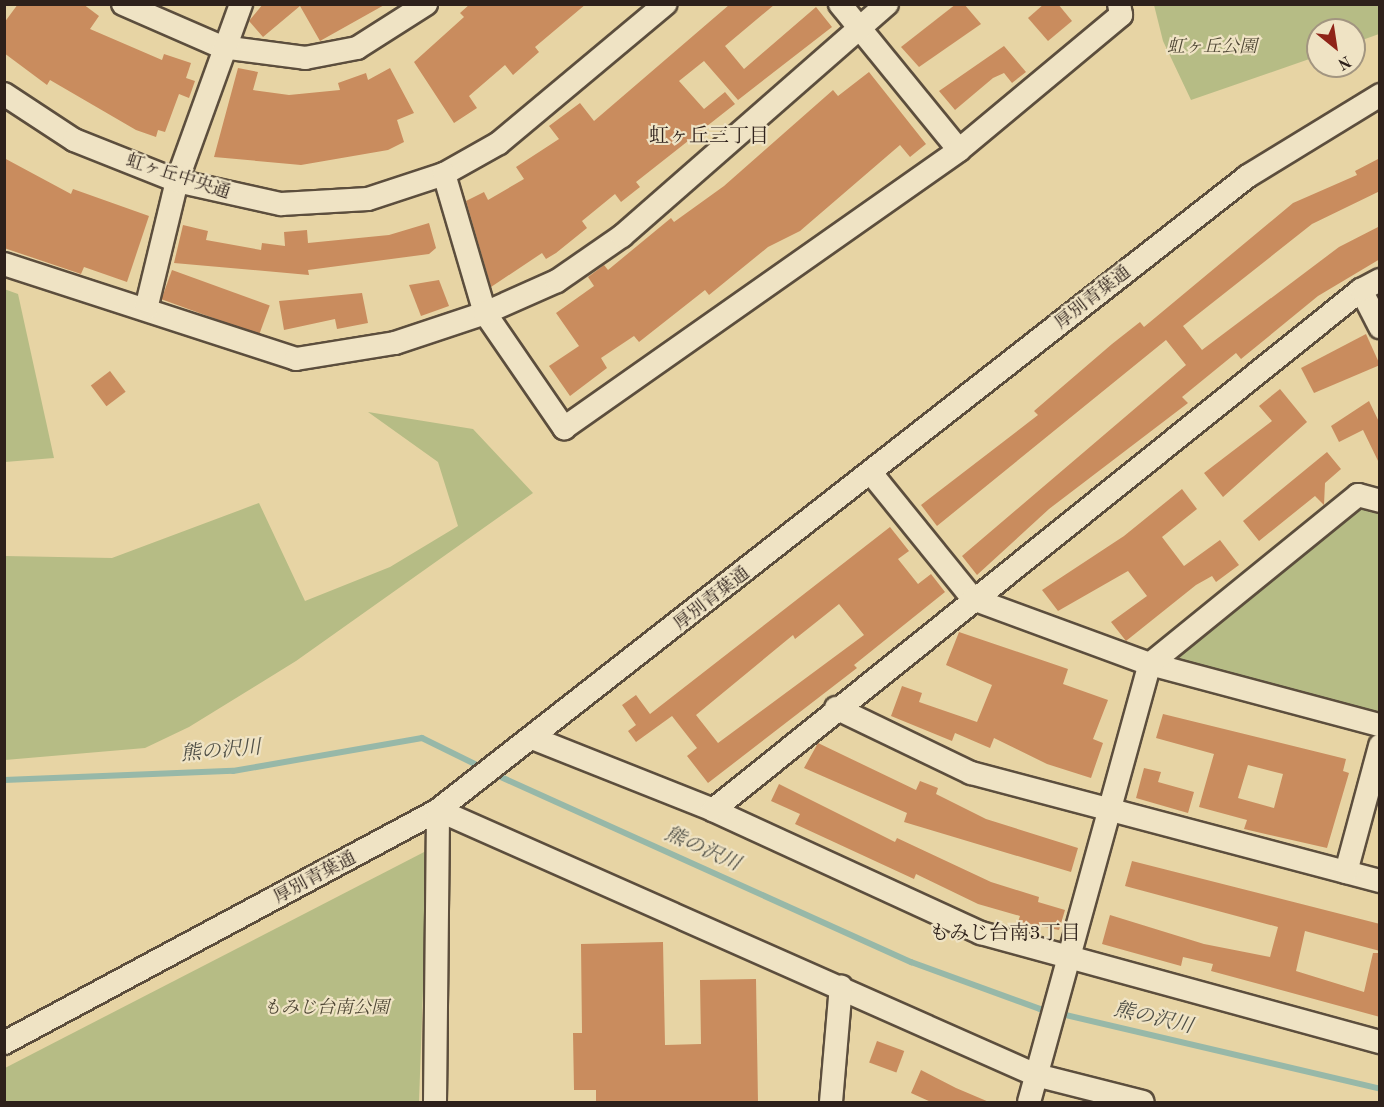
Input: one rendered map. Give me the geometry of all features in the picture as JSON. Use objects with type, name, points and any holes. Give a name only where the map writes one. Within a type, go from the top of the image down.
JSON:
[{"type":"street","points":[[123,4],[222,47],[304,58],[357,48],[426,4]]},
{"type":"street","points":[[146,309],[177,181],[222,47],[241,4]]},
{"type":"street","name":"虹ヶ丘中央通","points":[[4,94],[74,140],[177,181],[271,202],[325,204],[402,191],[444,174],[499,143],[665,4]]},
{"type":"street","points":[[840,4],[959,150]]},
{"type":"street","points":[[4,264],[296,359],[395,343],[485,313],[557,281],[622,236],[887,4]]},
{"type":"street","points":[[444,174],[485,313],[564,428],[959,150],[1121,15],[1119,4]]},
{"type":"street","name":"厚別青葉通","points":[[4,1043],[438,810],[535,739],[1248,176],[1380,94]]},
{"type":"street","points":[[713,810],[836,708],[1370,285],[1380,327]]},
{"type":"street","points":[[871,473],[973,599],[1150,664],[1380,725]]},
{"type":"street","points":[[1029,1102],[1150,664],[1358,495],[1380,501]]},
{"type":"street","points":[[836,708],[971,773],[1380,881]]},
{"type":"street","points":[[535,739],[713,810],[981,933],[1380,1042]]},
{"type":"street","points":[[1346,872],[1380,746]]},
{"type":"street","points":[[435,1102],[438,810],[841,986],[1036,1075],[1143,1102]]},
{"type":"street","points":[[831,1102],[841,986]]},
{"type":"green space","name":"虹ヶ丘公園","points":[[1154,5],[1379,5],[1379,34],[1366,39],[1366,18],[1306,18],[1306,60],[1191,100],[1163,41]]},
{"type":"green space","points":[[4,289],[18,294],[54,458],[5,462]]},
{"type":"green space","points":[[368,412],[473,429],[533,493],[296,661],[189,727],[145,748],[5,760],[5,556],[112,558],[259,503],[305,601],[390,567],[458,526],[438,462]]},
{"type":"green space","points":[[1358,495],[1379,501],[1379,725],[1150,664]]},
{"type":"green space","name":"もみじ台南公園","points":[[428,850],[419,1102],[5,1102],[5,1068]]},
{"type":"building","points":[[18,4],[83,4],[99,16],[90,29],[162,60],[164,54],[191,63],[186,78],[195,81],[189,98],[179,94],[165,132],[158,130],[156,137],[136,130],[50,80],[47,85],[4,53],[4,23]]},
{"type":"building","points":[[263,4],[386,4],[320,41],[300,6],[263,37],[249,21]]},
{"type":"building","points":[[470,4],[586,4],[535,47],[539,52],[513,75],[505,65],[469,96],[477,108],[454,123],[414,62],[464,17],[460,13]]},
{"type":"building","points":[[956,4],[964,4],[981,24],[919,67],[901,47]]},
{"type":"building","points":[[1044,4],[1058,4],[1072,21],[1048,41],[1028,18]]},
{"type":"building","points":[[729,5],[774,5],[725,46],[744,69],[816,7],[832,27],[738,100],[704,61],[679,81],[704,109],[725,92],[735,104],[636,182],[640,187],[621,202],[615,194],[582,221],[587,228],[556,253],[546,259],[542,253],[491,287],[466,201],[484,192],[488,200],[524,179],[516,167],[559,139],[549,126],[580,103],[594,121]]},
{"type":"building","points":[[1004,46],[1026,72],[1012,83],[1004,73],[993,78],[955,110],[939,91]]},
{"type":"building","points":[[238,68],[258,72],[253,90],[289,95],[340,90],[338,83],[366,73],[368,80],[390,68],[414,113],[397,120],[404,142],[388,150],[301,165],[214,157]]},
{"type":"building","points":[[869,72],[926,144],[910,157],[900,145],[800,231],[768,247],[709,295],[705,290],[639,342],[634,336],[601,358],[607,368],[570,396],[549,366],[579,346],[556,313],[594,286],[588,277],[604,265],[608,270],[671,218],[674,222],[724,186],[833,90],[838,96]]},
{"type":"building","points":[[4,158],[71,194],[73,189],[149,216],[127,282],[84,267],[81,274],[4,248]]},
{"type":"building","points":[[1380,158],[1380,191],[1312,224],[1183,326],[1202,350],[1339,247],[1380,226],[1380,259],[1318,296],[1241,359],[1236,353],[1182,397],[1188,403],[1049,509],[977,575],[962,556],[1186,365],[1166,340],[937,526],[921,505],[1038,415],[1034,411],[1112,344],[1140,322],[1144,327],[1293,203],[1357,175],[1355,171]]},
{"type":"building","points":[[429,223],[436,248],[429,254],[308,270],[309,275],[174,263],[183,225],[208,231],[206,240],[261,250],[262,243],[285,246],[284,232],[307,230],[308,243],[389,235]]},
{"type":"building","points":[[172,270],[270,306],[259,335],[161,299]]},
{"type":"building","points":[[439,280],[449,306],[421,316],[409,285]]},
{"type":"building","points":[[362,293],[368,323],[337,329],[335,319],[284,330],[279,301]]},
{"type":"building","points":[[1366,334],[1380,365],[1314,393],[1301,368]]},
{"type":"building","points":[[110,371],[126,392],[106,406],[91,385]]},
{"type":"building","points":[[1280,389],[1307,422],[1223,497],[1204,473],[1272,421],[1259,406]]},
{"type":"building","points":[[1369,401],[1380,424],[1380,465],[1363,430],[1339,442],[1331,426]]},
{"type":"building","points":[[1327,452],[1341,469],[1325,483],[1324,505],[1315,496],[1259,541],[1243,521]]},
{"type":"building","points":[[1182,489],[1197,509],[1162,537],[1184,566],[1220,540],[1239,565],[1216,582],[1212,576],[1196,585],[1126,641],[1111,622],[1147,596],[1128,571],[1058,611],[1042,590],[1124,536]]},
{"type":"building","points":[[890,527],[909,551],[898,559],[918,584],[931,574],[945,592],[854,665],[857,668],[708,783],[687,756],[697,748],[672,716],[636,742],[628,731],[636,725],[622,705],[636,695],[650,714]],"holes":[[[839,604],[864,635],[718,743],[696,715],[793,635],[795,639]]]},
{"type":"building","points":[[959,632],[1068,669],[1063,684],[1108,700],[1093,739],[1103,743],[1091,778],[1047,764],[994,738],[990,748],[955,733],[952,741],[891,716],[902,686],[922,693],[919,702],[977,722],[992,685],[946,665]]},
{"type":"building","points":[[1163,714],[1346,759],[1343,771],[1349,773],[1327,848],[1244,829],[1247,820],[1199,807],[1214,754],[1156,738]],"holes":[[[1248,765],[1283,774],[1274,808],[1238,798]]]},
{"type":"building","points":[[818,743],[916,790],[920,781],[938,788],[936,794],[986,819],[1078,848],[1071,872],[904,822],[907,813],[804,768]]},
{"type":"building","points":[[1144,768],[1161,772],[1158,782],[1194,792],[1188,813],[1136,798]]},
{"type":"building","points":[[779,784],[895,842],[897,838],[991,882],[1039,897],[1038,902],[1065,910],[1059,930],[1018,922],[1020,916],[978,904],[916,874],[914,879],[795,824],[800,814],[771,801]]},
{"type":"building","points":[[1132,861],[1380,924],[1380,951],[1305,931],[1296,971],[1364,992],[1373,953],[1380,953],[1380,1017],[1211,971],[1213,964],[1183,957],[1181,966],[1102,944],[1110,915],[1204,944],[1270,957],[1278,927],[1125,886]]},
{"type":"building","points":[[663,942],[665,1045],[701,1044],[700,980],[756,979],[758,1102],[596,1102],[596,1090],[574,1090],[573,1033],[582,1033],[581,944]]},
{"type":"building","points":[[877,1041],[904,1051],[896,1073],[869,1063]]},
{"type":"building","points":[[921,1070],[989,1102],[931,1102],[911,1093]]},
{"type":"waterway","name":"熊の沢川","points":[[4,780],[233,771],[422,738],[483,768]]},
{"type":"waterway","name":"熊の沢川","points":[[492,773],[911,962],[1040,1009],[1380,1089]]},
{"type":"district","name":"虹ヶ丘三丁目","points":[[709,137]]},
{"type":"district","name":"もみじ台南3丁目","points":[[1005,934]]}]
